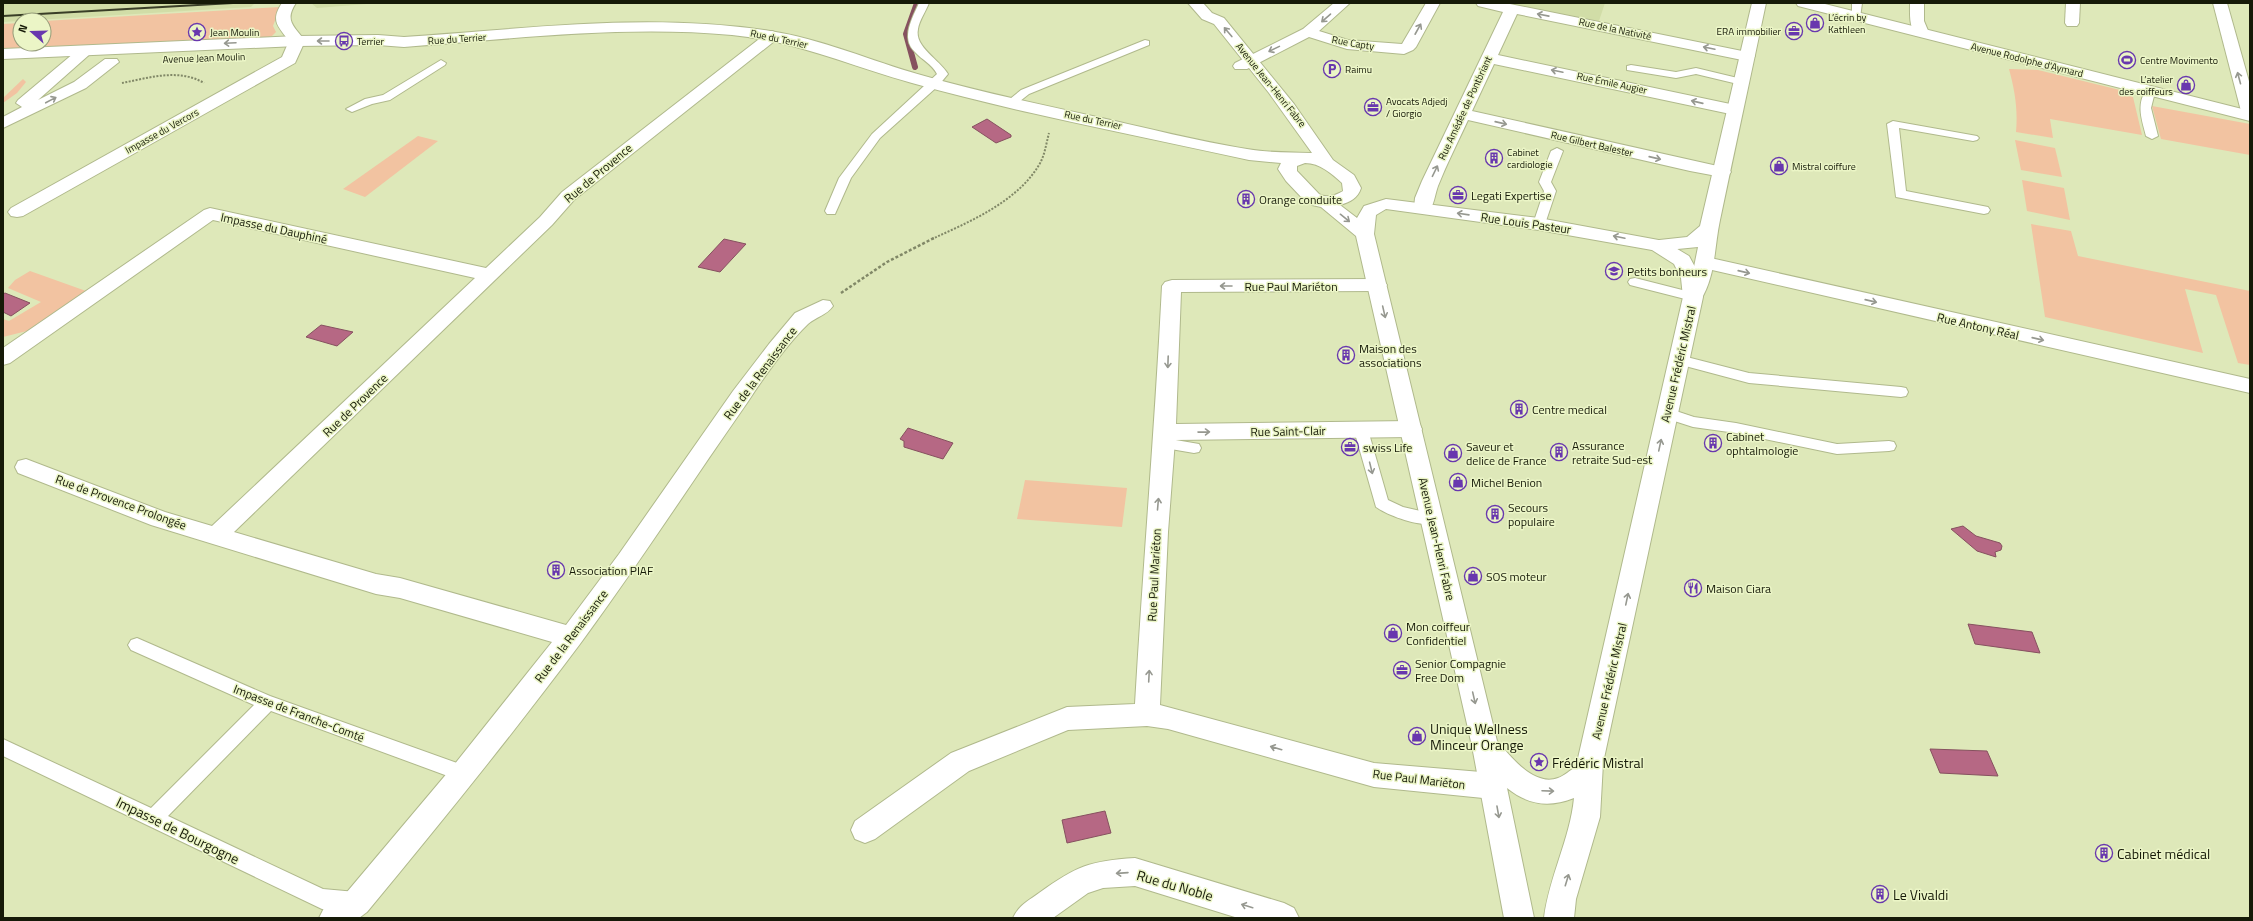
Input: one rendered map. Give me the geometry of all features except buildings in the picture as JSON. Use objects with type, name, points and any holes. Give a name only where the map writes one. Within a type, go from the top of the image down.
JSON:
[{"type":"street","points":[[289,3],[283,12],[283,22],[294,47]]},
{"type":"street","name":"Avenue Jean-Henri Fabre","points":[[1195,3],[1207,16],[1207,25],[1246,63],[1306,128],[1326,162]]},
{"type":"street","points":[[1246,63],[1308,32],[1343,3]]},
{"type":"street","name":"Rue Capty","points":[[1308,32],[1346,44],[1399,50],[1408,47],[1433,3]]},
{"type":"street","name":"Rue de la Nativité","points":[[1483,3],[1747,56]]},
{"type":"street","name":"Avenue Frédéric Mistral","points":[[1559,918],[1561,899],[1586,817],[1588,774],[1693,297],[1701,281],[1706,263],[1709,228],[1759,3]]},
{"type":"street","name":"Avenue Rodolphe d'Aymard","points":[[1803,3],[1857,10],[1921,33],[2150,92],[2250,115]]},
{"type":"street","points":[[1918,3],[1916,21],[1921,33]]},
{"type":"street","points":[[2072,23],[2073,3]]},
{"type":"street","points":[[2220,3],[2250,115]]},
{"type":"street","name":"Rue Amédée de Pontbriant","points":[[1423,208],[1424,198],[1431,181],[1512,9]]},
{"type":"street","name":"Rue du Terrier","points":[[404,42],[622,26],[694,27],[772,36],[828,50],[934,84],[1011,103],[1248,155],[1300,159],[1317,158],[1326,162]]},
{"type":"street","name":"Rue de Provence","points":[[217,535],[546,222],[568,196],[772,36]]},
{"type":"street","name":"Avenue Jean Moulin","points":[[3,54],[294,47],[340,51],[404,42]]},
{"type":"street","name":"Avenue Jean Moulin","points":[[3,64],[68,66],[294,47]]},
{"type":"street","name":"Impasse du Vercors","points":[[16,212],[289,60],[294,47]]},
{"type":"street","points":[[3,120],[85,51]]},
{"type":"street","name":"Rue Émile Augier","points":[[1489,58],[1736,110]]},
{"type":"street","points":[[3,123],[80,85],[111,62]]},
{"type":"street","name":"Avenue Jean-Henri Fabre","points":[[1246,63],[1297,134],[1302,143],[1300,159]]},
{"type":"street","name":"Rue Gilbert Balester","points":[[1463,114],[1722,172]]},
{"type":"street","name":"Rue du Terrier","points":[[1248,155],[1289,175],[1309,195],[1319,201],[1326,202]]},
{"type":"street","points":[[1289,175],[1287,168],[1290,163],[1300,159]]},
{"type":"street","name":"Rue Louis Pasteur","points":[[1326,162],[1351,183],[1395,204],[1539,224],[1657,245],[1692,243],[1709,228]]},
{"type":"street","points":[[1326,202],[1345,197],[1352,188],[1351,183]]},
{"type":"street","points":[[1326,202],[1365,234]]},
{"type":"street","name":"Rue Louis Pasteur","points":[[1365,234],[1364,219],[1368,212],[1373,208],[1395,204]]},
{"type":"street","name":"Impasse du Dauphiné","points":[[3,358],[210,214],[490,275]]},
{"type":"street","name":"Avenue Jean-Henri Fabre","points":[[1365,234],[1485,746],[1519,918]]},
{"type":"street","name":"Rue Louis Pasteur","points":[[1657,245],[1682,260],[1691,278],[1693,297]]},
{"type":"street","name":"Rue Antony Réal","points":[[1706,263],[2250,386]]},
{"type":"street","name":"Rue Paul Mariéton","points":[[1377,285],[1172,286],[1165,438],[1156,532],[1147,715],[1168,717],[1374,775],[1493,786]]},
{"type":"street","name":"Rue de la Renaissance","points":[[334,918],[357,902],[464,774],[571,637],[767,361],[802,318],[823,306]]},
{"type":"street","name":"Rue Saint-Clair","points":[[1165,438],[1411,429]]},
{"type":"street","name":"Rue de Provence Prolongée","points":[[26,467],[159,519],[217,535]]},
{"type":"street","points":[[217,535],[376,584],[400,588],[571,637]]},
{"type":"street","points":[[864,830],[960,762],[1067,719],[1147,715]]},
{"type":"street","points":[[1485,746],[1515,780],[1546,792],[1560,790],[1588,774]]},
{"type":"street","name":"Rue du Noble","points":[[1028,918],[1080,881],[1103,874],[1135,872],[1284,918]]},
{"type":"lane","points":[[831,211],[845,178],[876,136],[934,84],[943,74],[938,66],[917,50],[912,30],[924,3]]},
{"type":"lane","points":[[1011,103],[1025,92],[1145,43]]},
{"type":"lane","points":[[352,109],[369,101],[386,98],[440,63]]},
{"type":"lane","points":[[1631,68],[1676,75],[1696,71],[1742,82]]},
{"type":"lane","points":[[2150,92],[2146,98],[2146,106],[2152,136]]},
{"type":"lane","points":[[1973,138],[1893,124],[1900,194],[1984,210]]},
{"type":"lane","points":[[1539,224],[1550,191],[1545,182],[1557,151]]},
{"type":"lane","points":[[1635,282],[1693,297]]},
{"type":"lane","points":[[1679,360],[1750,378],[1901,392]]},
{"type":"lane","points":[[1667,412],[1693,422],[1736,428],[1837,449],[1889,446]]},
{"type":"lane","points":[[1361,430],[1381,503],[1390,509],[1412,516],[1432,519]]},
{"type":"lane","points":[[1165,438],[1194,448]]},
{"type":"lane","name":"Impasse de Franche-Comté","points":[[137,645],[268,702],[464,774]]},
{"type":"lane","points":[[154,818],[268,702]]},
{"type":"lane","name":"Impasse de Bourgogne","points":[[3,747],[322,899],[357,902]]},
{"type":"path","points":[[122,84],[161,76],[176,76],[192,77],[202,81],[208,86]]},
{"type":"path","points":[[823,306],[869,273],[1008,198],[1025,183],[1038,166],[1050,132]]},
{"type":"shaded area","points":[[3,3],[255,3],[251,7],[52,19],[52,12],[12,12],[12,21],[3,22]]},
{"type":"shaded area","points":[[311,3],[379,3],[317,8]]},
{"type":"shaded area","points":[[1504,3],[1605,3],[1599,21]]},
{"type":"shaded area","points":[[280,7],[273,26],[276,32],[272,36],[266,38],[52,48],[52,21]]},
{"type":"shaded area","points":[[12,23],[12,50],[3,50],[3,24]]},
{"type":"shaded area","points":[[2009,69],[2038,70],[2124,91],[2133,97],[2142,135],[2050,119],[2053,138],[2016,132],[2016,100]]},
{"type":"shaded area","points":[[23,79],[26,82],[17,93],[3,103],[3,98]]},
{"type":"shaded area","points":[[2152,106],[2250,124],[2250,155],[2161,139]]},
{"type":"shaded area","points":[[987,119],[1011,135],[1011,137],[996,143],[972,127]]},
{"type":"shaded area","points":[[418,136],[438,141],[365,197],[343,189]]},
{"type":"shaded area","points":[[2015,140],[2055,148],[2062,177],[2021,170]]},
{"type":"shaded area","points":[[2022,180],[2064,188],[2070,220],[2027,211]]},
{"type":"shaded area","points":[[2031,224],[2071,231],[2078,256],[2250,291],[2250,365],[2238,363],[2216,295],[2185,289],[2203,353],[2045,317]]},
{"type":"shaded area","points":[[724,239],[746,244],[720,272],[698,267]]},
{"type":"shaded area","points":[[30,271],[86,291],[27,331],[3,337],[3,319],[9,321],[41,302],[8,288],[15,280]]},
{"type":"shaded area","points":[[5,293],[30,303],[11,316],[3,312],[3,294]]},
{"type":"shaded area","points":[[321,325],[353,332],[337,346],[306,337]]},
{"type":"shaded area","points":[[908,428],[953,443],[943,459],[904,447],[904,441],[900,439]]},
{"type":"shaded area","points":[[1025,480],[1127,488],[1122,527],[1017,519]]},
{"type":"shaded area","points":[[1963,526],[1976,536],[2000,543],[2002,546],[2001,550],[1995,552],[1996,557],[1977,551],[1951,529]]},
{"type":"shaded area","points":[[1968,624],[2032,632],[2040,653],[1975,644]]},
{"type":"shaded area","points":[[1930,749],[1987,751],[1998,776],[1940,773]]},
{"type":"shaded area","points":[[1105,811],[1111,833],[1067,843],[1062,820]]},
{"type":"waterway","points":[[915,67],[906,34],[917,3]]},
{"type":"railway","points":[[3,16],[233,3]]},
{"type":"place","name":"L’écrin by Kathleen","points":[[1815,23]]},
{"type":"place","name":"ERA immobilier","points":[[1794,31]]},
{"type":"place","name":"Jean Moulin","points":[[197,32]]},
{"type":"place","name":"Terrier","points":[[344,41]]},
{"type":"place","name":"Centre Movimento","points":[[2127,60]]},
{"type":"place","name":"Raimu","points":[[1332,69]]},
{"type":"place","name":"L’atelier des coiffeurs","points":[[2186,85]]},
{"type":"place","name":"Avocats Adjedj / Giorgio","points":[[1373,107]]},
{"type":"place","name":"Cabinet cardiologie","points":[[1494,158]]},
{"type":"place","name":"Mistral coiffure","points":[[1779,166]]},
{"type":"place","name":"Legati Expertise","points":[[1458,195]]},
{"type":"place","name":"Orange conduite","points":[[1246,199]]},
{"type":"place","name":"Petits bonheurs","points":[[1614,271]]},
{"type":"place","name":"Maison des associations","points":[[1346,355]]},
{"type":"place","name":"Centre medical","points":[[1519,409]]},
{"type":"place","name":"Cabinet ophtalmologie","points":[[1713,443]]},
{"type":"place","name":"swiss Life","points":[[1350,447]]},
{"type":"place","name":"Assurance retraite Sud-est","points":[[1559,452]]},
{"type":"place","name":"Saveur et delice de France","points":[[1453,453]]},
{"type":"place","name":"Michel Benion","points":[[1458,482]]},
{"type":"place","name":"Secours populaire","points":[[1495,514]]},
{"type":"place","name":"Association PIAF","points":[[556,570]]},
{"type":"place","name":"SOS moteur","points":[[1473,576]]},
{"type":"place","name":"Maison Ciara","points":[[1693,588]]},
{"type":"place","name":"Mon coiffeur Confidentiel","points":[[1393,633]]},
{"type":"place","name":"Senior Compagnie Free Dom","points":[[1402,670]]},
{"type":"place","name":"Unique Wellness Minceur Orange","points":[[1417,736]]},
{"type":"place","name":"Frédéric Mistral","points":[[1539,762]]},
{"type":"place","name":"Cabinet médical","points":[[2104,853]]},
{"type":"place","name":"Le Vivaldi","points":[[1880,894]]}]
